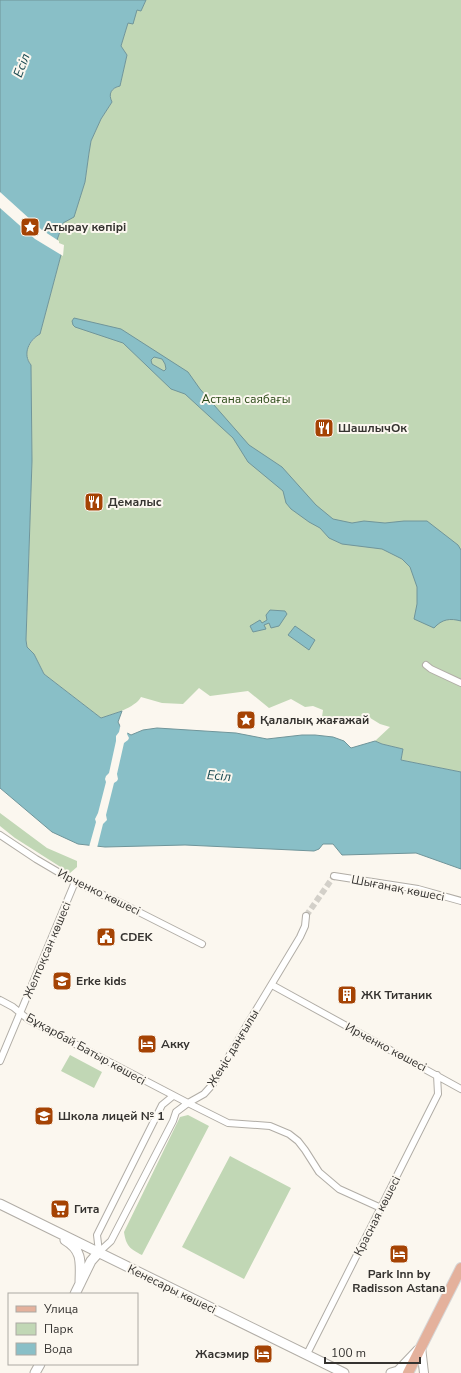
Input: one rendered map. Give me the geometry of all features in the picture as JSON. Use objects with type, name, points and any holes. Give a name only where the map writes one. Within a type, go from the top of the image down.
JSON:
[{"type":"main road","name":"Кенесары көшесі","points":[[0,1204],[342,1372],[349,1373]]},
{"type":"main road","points":[[42,1225],[73,1245],[79,1256],[80,1284]]},
{"type":"main road","name":"Жеңіс даңғылы","points":[[76,1293],[91,1261],[99,1252]]},
{"type":"main road","points":[[408,1373],[461,1268]]},
{"type":"main road","points":[[391,1373],[398,1371],[421,1348]]},
{"type":"street","points":[[426,665],[461,683]]},
{"type":"street","name":"Ирченко көшесі","points":[[0,835],[36,859],[75,882],[125,905],[202,944]]},
{"type":"street","name":"Шығанақ көшесі","points":[[334,876],[418,889],[461,901]]},
{"type":"street","name":"Желтоқсан көшесі","points":[[0,1061],[75,882]]},
{"type":"street","name":"Жеңіс даңғылы","points":[[99,1252],[111,1242],[173,1121],[176,1112],[204,1094],[213,1084],[300,937],[305,926],[306,916]]},
{"type":"street","name":"Ирченко көшесі","points":[[272,985],[461,1089]]},
{"type":"street","name":"Бұқарбай Батыр көшесі","points":[[0,1000],[13,1007],[29,1020],[228,1123],[270,1126],[289,1134],[298,1141],[319,1172],[339,1189],[381,1208]]},
{"type":"street","name":"Красная көшесі","points":[[307,1354],[438,1094],[437,1075]]},
{"type":"street","points":[[99,1252],[97,1234],[162,1105],[174,1096]]},
{"type":"street","points":[[421,1348],[424,1373]]},
{"type":"green space","name":"Астана саябағы","points":[[146,0],[461,0],[461,772],[401,760],[403,749],[375,741],[390,727],[380,724],[367,716],[352,718],[322,717],[323,710],[313,706],[305,707],[291,699],[269,708],[248,691],[210,696],[199,688],[183,704],[162,703],[141,697],[129,707],[101,718],[44,674],[34,654],[27,647],[32,460],[31,365],[28,361],[27,352],[30,344],[40,334],[61,255],[56,244],[63,223],[74,216],[85,182],[91,141],[101,119],[112,102],[110,94],[112,90],[120,86],[127,55],[121,46],[128,23],[137,10],[141,11]]},
{"type":"green space","points":[[0,813],[47,848],[77,861],[77,867],[70,873],[15,838],[0,826]]},
{"type":"green space","points":[[70,1055],[102,1072],[94,1088],[61,1071]]},
{"type":"green space","points":[[188,1115],[209,1126],[142,1255],[134,1251],[127,1244],[124,1232],[180,1117]]},
{"type":"green space","points":[[230,1156],[291,1188],[244,1279],[182,1247]]},
{"type":"water","name":"Есіл","points":[[0,0],[146,0],[141,11],[137,10],[133,24],[128,23],[121,46],[127,55],[120,86],[112,90],[110,96],[112,102],[101,119],[91,141],[85,182],[74,217],[63,223],[56,243],[61,255],[40,334],[30,344],[27,352],[28,361],[31,365],[32,461],[27,647],[34,654],[44,674],[101,718],[122,711],[118,722],[122,730],[131,735],[143,730],[157,728],[236,733],[267,739],[315,735],[333,737],[344,741],[351,748],[375,741],[403,749],[401,760],[461,772],[461,869],[416,853],[342,855],[333,844],[323,844],[319,849],[314,851],[185,845],[105,847],[78,844],[52,832],[0,788]]},
{"type":"water","points":[[74,318],[121,329],[188,372],[200,389],[249,445],[282,467],[316,505],[333,519],[352,523],[364,521],[385,523],[427,521],[458,545],[461,550],[461,621],[446,620],[434,628],[414,619],[417,604],[417,587],[410,567],[402,559],[382,549],[342,544],[329,538],[320,528],[291,509],[286,503],[283,491],[248,462],[233,438],[185,394],[171,389],[123,343],[75,327],[72,321]],"holes":[[[154,357],[162,359],[166,369],[164,371],[152,364],[151,360]]]},
{"type":"water","points":[[270,610],[285,611],[287,614],[279,626],[271,628],[269,623],[264,625],[266,629],[253,632],[250,626],[260,620],[262,623],[267,620],[266,615]]},
{"type":"water","points":[[295,626],[315,640],[309,650],[288,635]]},
{"type":"pier","points":[[0,192],[42,230],[64,245],[63,256],[35,239],[0,208]]},
{"type":"pier","points":[[121,723],[128,731],[127,734],[129,738],[124,743],[117,774],[118,779],[114,783],[106,815],[107,820],[103,824],[97,848],[89,847],[96,822],[95,819],[106,782],[105,779],[109,773],[116,736],[119,732]]},
{"type":"tunnel","points":[[306,916],[334,876]]},
{"type":"place","name":"Атырау көпірі","points":[[30,227]]},
{"type":"place","name":"ШашлычОк","points":[[324,428]]},
{"type":"place","name":"Демалыс","points":[[94,502]]},
{"type":"place","name":"Қалалық жағажай","points":[[246,720]]},
{"type":"place","name":"CDEK","points":[[106,937]]},
{"type":"place","name":"Erke kids","points":[[62,981]]},
{"type":"place","name":"ЖК Титаник","points":[[347,995]]},
{"type":"place","name":"Акку","points":[[147,1044]]},
{"type":"place","name":"Школа лицей № 1","points":[[44,1116]]},
{"type":"place","name":"Гита","points":[[60,1209]]},
{"type":"place","name":"Park Inn by Radisson Astana","points":[[399,1254]]},
{"type":"place","name":"Жасэмир","points":[[263,1354]]}]
